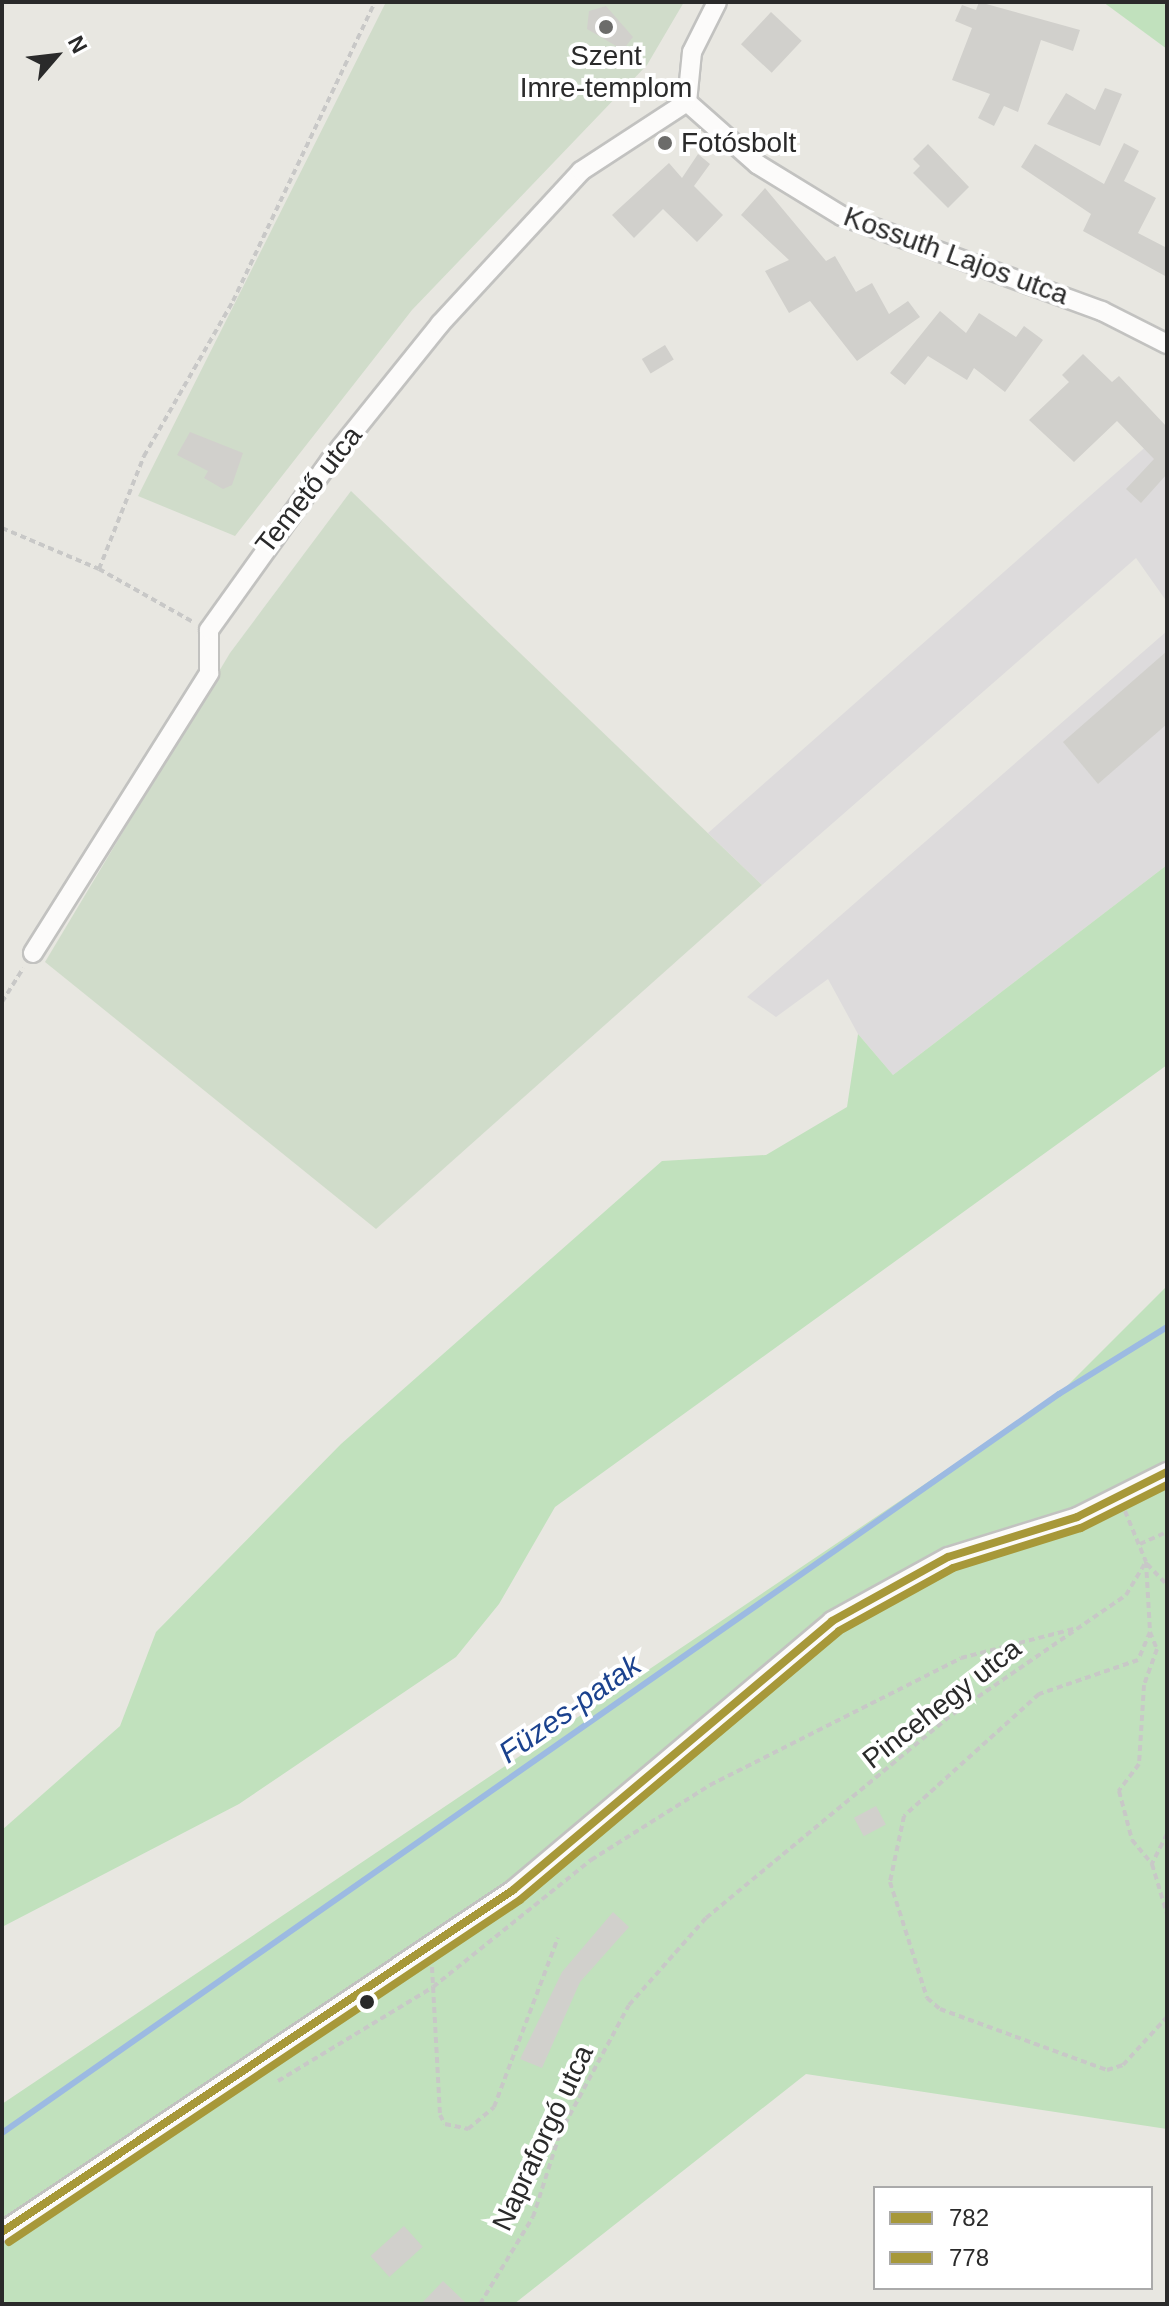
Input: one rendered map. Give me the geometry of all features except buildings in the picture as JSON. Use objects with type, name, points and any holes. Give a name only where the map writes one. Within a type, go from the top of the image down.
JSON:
[{"type":"street","points":[[687,102],[692,52],[717,2]]},
{"type":"street","name":"Kossuth Lajos utca","points":[[687,102],[757,164],[842,216],[1102,311],[1167,344]]},
{"type":"street","name":"Temető utca","points":[[209,630],[330,461],[509,245],[581,171],[687,102]]},
{"type":"street","points":[[33,953],[209,673],[209,630]]},
{"type":"street","points":[[2,2232],[427,1951],[513,1890],[832,1621],[948,1557],[1120,1498],[1167,1472]]},
{"type":"path","points":[[99,569],[144,456],[233,301],[375,2]]},
{"type":"path","points":[[2,528],[99,569],[209,630]]},
{"type":"path","points":[[2,1002],[33,953]]},
{"type":"path","points":[[1120,1498],[1146,1562],[1150,1632],[1157,1649],[1144,1685],[1139,1764],[1119,1791],[1132,1840],[1152,1864],[1167,1914]]},
{"type":"path","points":[[1140,1545],[1167,1532]]},
{"type":"path","points":[[1146,1562],[1167,1585]]},
{"type":"path","name":"Pincehegy utca","points":[[706,1918],[953,1714],[1126,1595],[1146,1562]]},
{"type":"path","points":[[278,2081],[433,1987],[591,1860],[710,1785],[961,1658],[1083,1627]]},
{"type":"path","points":[[1150,1632],[1138,1660],[1039,1694],[904,1816],[890,1882],[927,1998],[940,2009],[1107,2070],[1123,2065],[1167,2017]]},
{"type":"path","points":[[1152,1864],[1167,1834]]},
{"type":"path","name":"Napraforgó utca","points":[[480,2304],[533,2217],[560,2133],[629,2005],[706,1918]]},
{"type":"path","points":[[427,1951],[433,1987],[440,2115],[445,2124],[468,2129],[494,2107],[558,1938]]},
{"type":"shaded area","points":[[1167,428],[1167,602],[1136,558],[762,885],[708,833]]},
{"type":"shaded area","points":[[1167,631],[1167,865],[893,1075],[858,1034],[828,979],[776,1017],[747,997]]},
{"type":"green space","points":[[386,2],[684,2],[647,65],[412,310],[235,536],[138,496]]},
{"type":"green space","points":[[1103,2],[1167,2],[1167,49]]},
{"type":"green space","points":[[351,491],[762,885],[376,1229],[45,962],[230,653]]},
{"type":"green space","points":[[1167,865],[1167,1065],[555,1507],[499,1604],[456,1657],[239,1804],[2,1927],[2,1830],[120,1726],[156,1632],[341,1444],[662,1161],[766,1155],[847,1107],[858,1034],[893,1075]]},
{"type":"green space","points":[[1167,1286],[1167,2129],[806,2074],[514,2304],[2,2304],[2,2104],[1059,1394]]},
{"type":"waterway","name":"Füzes-patak","points":[[2,2133],[1059,1394],[1167,1327]]},
{"type":"transit line","name":"782","points":[[2,2232],[513,1890],[832,1621],[948,1557],[1077,1517],[1167,1472]]},
{"type":"transit line","name":"778","points":[[9,2242],[520,1900],[839,1631],[953,1568],[1081,1528],[1167,1485]]},
{"type":"place","name":"Szent Imre-templom","points":[[606,27]]},
{"type":"place","name":"Fotósbolt","points":[[665,143]]}]
